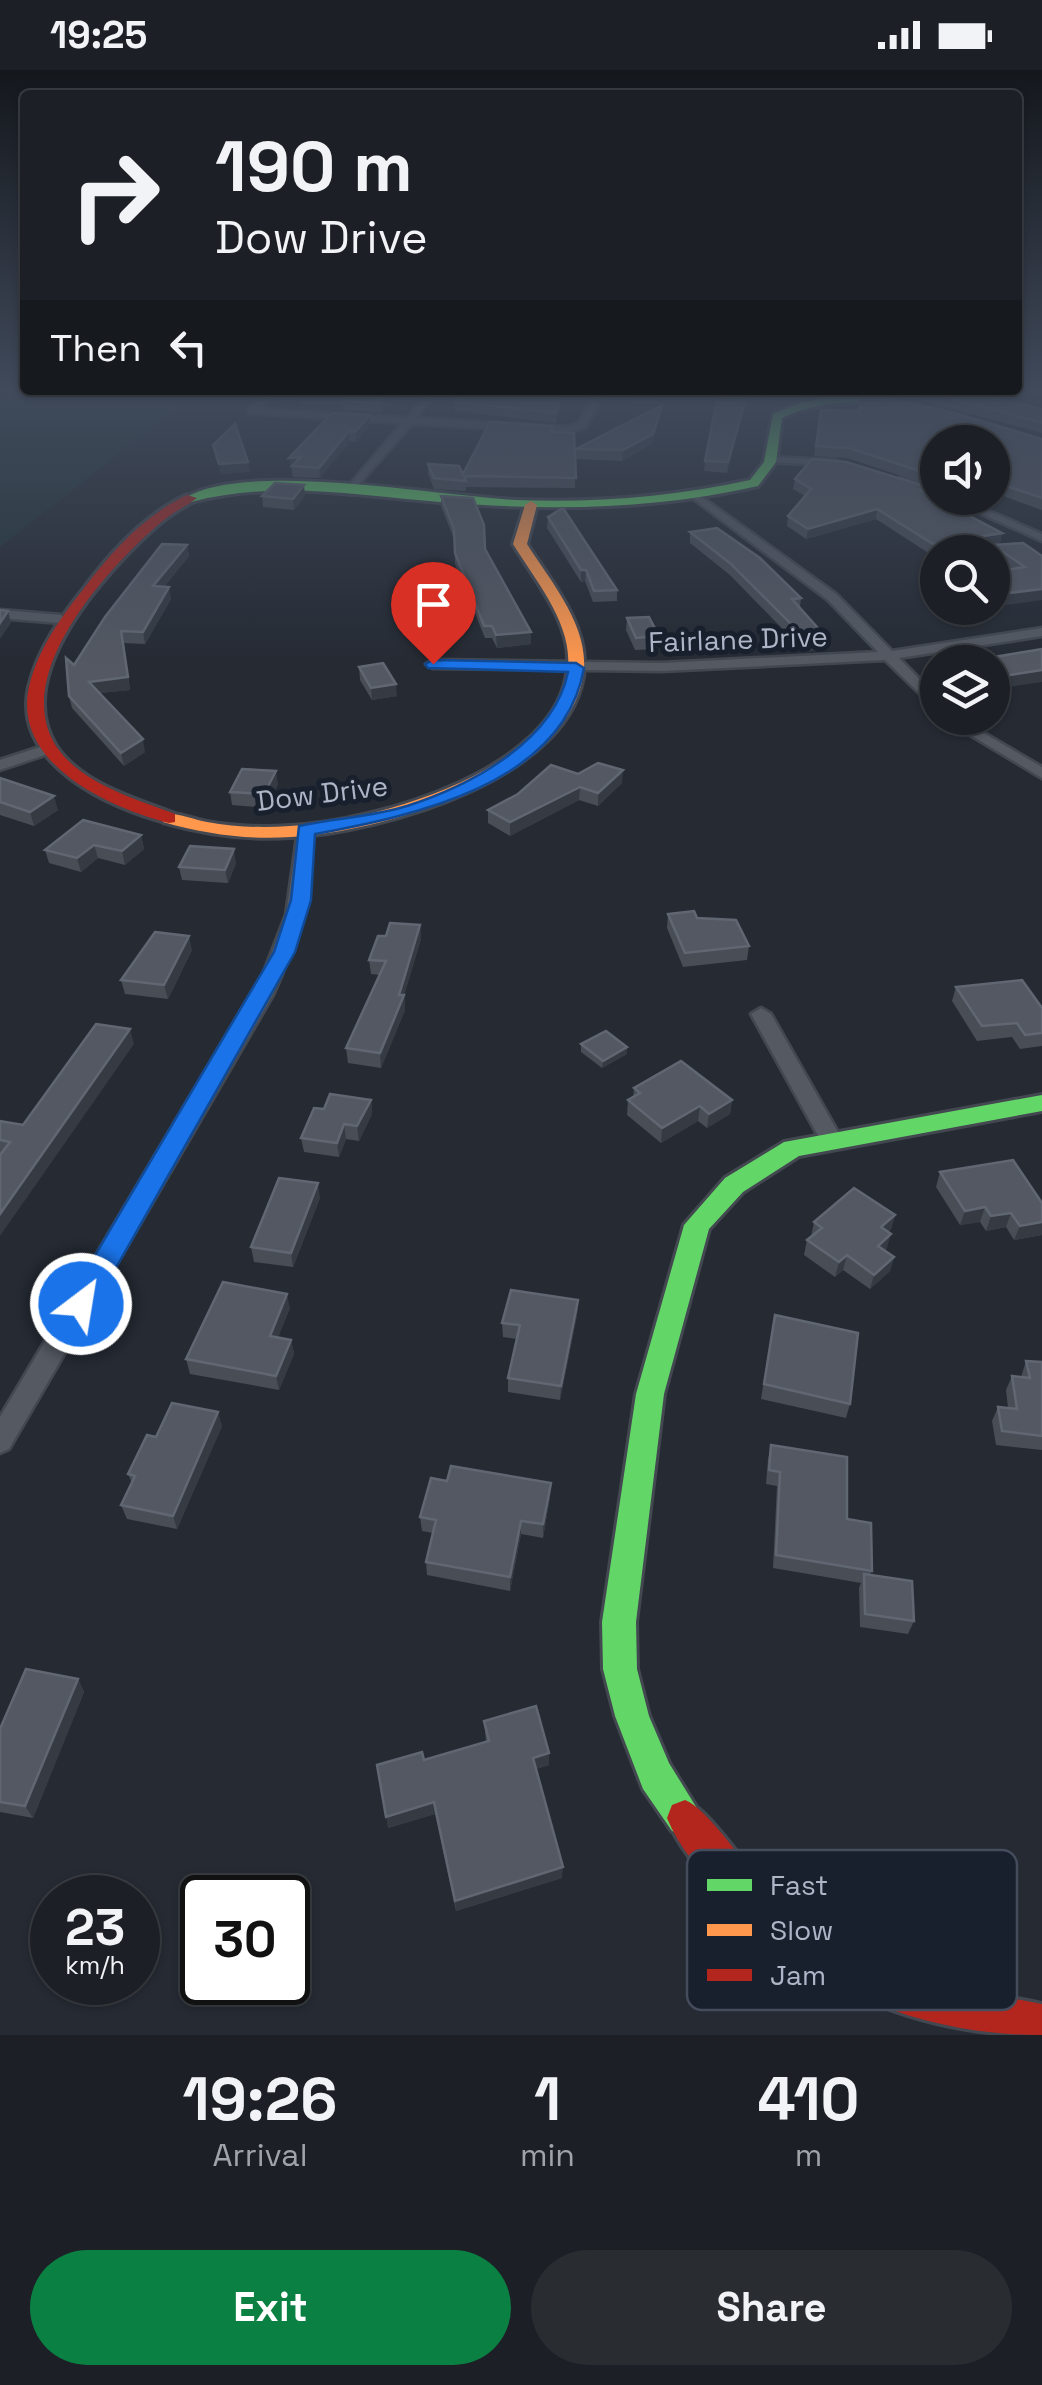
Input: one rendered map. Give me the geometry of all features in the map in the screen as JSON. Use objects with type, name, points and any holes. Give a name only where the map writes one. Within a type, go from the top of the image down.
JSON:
[{"type":"street","points":[[350,491],[358,482]]},
{"type":"street","name":"Dow Drive","points":[[576,668],[571,695],[535,744],[464,790],[408,811],[306,830],[258,834],[170,821],[96,792],[69,776],[43,751],[22,708],[25,671],[61,619],[82,593],[184,501],[232,488],[620,507],[756,482]]},
{"type":"street","points":[[695,494],[832,597],[920,687]]},
{"type":"street","points":[[531,505],[520,544],[574,642],[576,668]]},
{"type":"street","points":[[990,515],[1042,538]]},
{"type":"street","points":[[0,614],[61,619]]},
{"type":"street","name":"Fairlane Drive","points":[[433,664],[741,668],[970,647],[1042,632]]},
{"type":"street","points":[[978,735],[1042,773]]},
{"type":"street","points":[[0,765],[43,751]]},
{"type":"street","points":[[0,1441],[263,996],[284,952],[301,900],[306,830]]},
{"type":"street","points":[[760,1014],[832,1141]]},
{"type":"street","points":[[707,1850],[656,1776],[632,1716],[620,1669],[620,1622],[650,1394],[697,1225],[734,1186],[794,1148],[1042,1103]]},
{"type":"street","points":[[979,2010],[1042,2024]]},
{"type":"shaded area","points":[[0,482],[83,482],[0,547]]},
{"type":"building","points":[[799,482],[911,482],[920,485],[920,515],[968,515],[1002,533],[920,536],[877,509],[808,529],[788,516],[811,489]]},
{"type":"building","points":[[1010,482],[1042,482],[1042,498],[1010,487]]},
{"type":"building","points":[[275,483],[304,485],[293,499],[262,496]]},
{"type":"building","points":[[441,496],[473,498],[484,525],[485,549],[531,632],[496,635],[492,626],[484,626],[455,553],[454,529]]},
{"type":"building","points":[[563,508],[617,590],[594,591],[586,570],[581,570],[548,517]]},
{"type":"building","points":[[717,528],[760,558],[801,598],[792,599],[826,637],[807,640],[731,564],[690,532]]},
{"type":"building","points":[[1023,543],[1042,556],[1042,589],[1010,593],[1010,569],[1025,567],[1010,557],[1010,544]]},
{"type":"building","points":[[162,544],[187,545],[153,586],[169,587],[143,632],[121,631],[128,677],[89,682],[143,739],[121,753],[69,696],[66,658],[74,665],[105,617]]},
{"type":"building","points":[[649,617],[659,636],[636,638],[627,618]]},
{"type":"building","points":[[1042,649],[1042,670],[1010,675],[1010,654]]},
{"type":"building","points":[[383,663],[396,684],[371,688],[359,667]]},
{"type":"building","points":[[598,763],[623,770],[598,793],[580,787],[510,822],[488,810],[518,794],[551,765],[578,774]]},
{"type":"building","points":[[242,769],[276,771],[264,794],[230,792]]},
{"type":"building","points":[[0,778],[54,796],[30,812],[0,802]]},
{"type":"building","points":[[83,820],[141,835],[122,851],[94,845],[77,858],[45,850]]},
{"type":"building","points":[[190,846],[234,849],[225,870],[179,867]]},
{"type":"building","points":[[694,911],[697,918],[736,920],[749,946],[685,953],[668,914]]},
{"type":"building","points":[[390,923],[420,925],[399,995],[404,995],[380,1053],[346,1048],[386,961],[369,960],[378,936],[386,936]]},
{"type":"building","points":[[155,932],[189,936],[164,985],[121,980]]},
{"type":"building","points":[[1022,980],[1042,1008],[1042,1033],[1025,1035],[1017,1023],[982,1026],[956,987]]},
{"type":"building","points":[[96,1024],[130,1029],[0,1214],[0,1155],[10,1142],[0,1140],[0,1121],[23,1125]]},
{"type":"building","points":[[606,1031],[627,1047],[603,1061],[581,1044]]},
{"type":"building","points":[[681,1061],[732,1100],[709,1114],[700,1106],[662,1128],[628,1100],[640,1093],[634,1088]]},
{"type":"building","points":[[330,1094],[371,1100],[357,1126],[344,1124],[337,1143],[301,1138],[314,1108],[324,1109]]},
{"type":"building","points":[[1013,1160],[1042,1203],[1042,1222],[1020,1226],[1011,1213],[991,1216],[985,1207],[965,1211],[940,1172]]},
{"type":"building","points":[[279,1178],[318,1183],[291,1253],[251,1247]]},
{"type":"building","points":[[854,1188],[895,1215],[881,1227],[891,1234],[878,1246],[894,1257],[874,1275],[847,1255],[839,1262],[807,1240],[822,1228],[814,1222]]},
{"type":"building","points":[[223,1282],[287,1294],[270,1336],[291,1340],[276,1376],[186,1359]]},
{"type":"building","points":[[511,1290],[578,1300],[561,1386],[508,1378],[520,1325],[502,1323]]},
{"type":"building","points":[[775,1315],[858,1333],[850,1404],[764,1384]]},
{"type":"building","points":[[1026,1361],[1042,1362],[1042,1436],[1002,1431],[998,1407],[1017,1409],[1012,1376],[1030,1378]]},
{"type":"building","points":[[172,1403],[218,1412],[173,1516],[121,1505],[135,1476],[128,1474],[147,1435],[156,1437]]},
{"type":"building","points":[[771,1445],[847,1457],[847,1519],[871,1523],[872,1571],[776,1555],[780,1472],[769,1470]]},
{"type":"building","points":[[451,1466],[551,1483],[543,1524],[521,1521],[510,1577],[426,1562],[436,1520],[420,1517],[431,1478],[447,1481]]},
{"type":"building","points":[[864,1574],[912,1581],[914,1621],[865,1614]]},
{"type":"building","points":[[26,1669],[78,1679],[25,1806],[0,1802],[0,1729]]},
{"type":"building","points":[[536,1706],[549,1753],[533,1758],[563,1867],[455,1901],[434,1802],[386,1817],[377,1765],[422,1752],[424,1760],[489,1741],[484,1721]]},
{"type":"traffic: fast","points":[[191,498],[220,490],[281,485],[515,503],[595,504],[674,498],[755,482]]},
{"type":"traffic: fast","points":[[685,1818],[656,1776],[632,1716],[620,1669],[619,1622],[650,1394],[697,1225],[734,1185],[793,1148],[1042,1103]]},
{"type":"traffic: slow","points":[[169,818],[207,827],[268,833],[360,822],[398,812],[479,779],[516,757],[547,731],[568,701],[576,668],[575,651],[565,618],[520,544],[531,505]]},
{"type":"traffic: jam","points":[[169,818],[116,798],[76,775],[50,750],[37,722],[36,691],[47,655],[103,572],[155,520],[191,498]]},
{"type":"traffic: jam","points":[[685,1818],[708,1850]]},
{"type":"traffic: jam","points":[[969,2010],[1042,2024]]},
{"type":"route","points":[[81,1304],[263,996],[284,952],[301,900],[306,830],[408,811],[464,790],[535,744],[571,695],[576,668],[433,664]]}]
